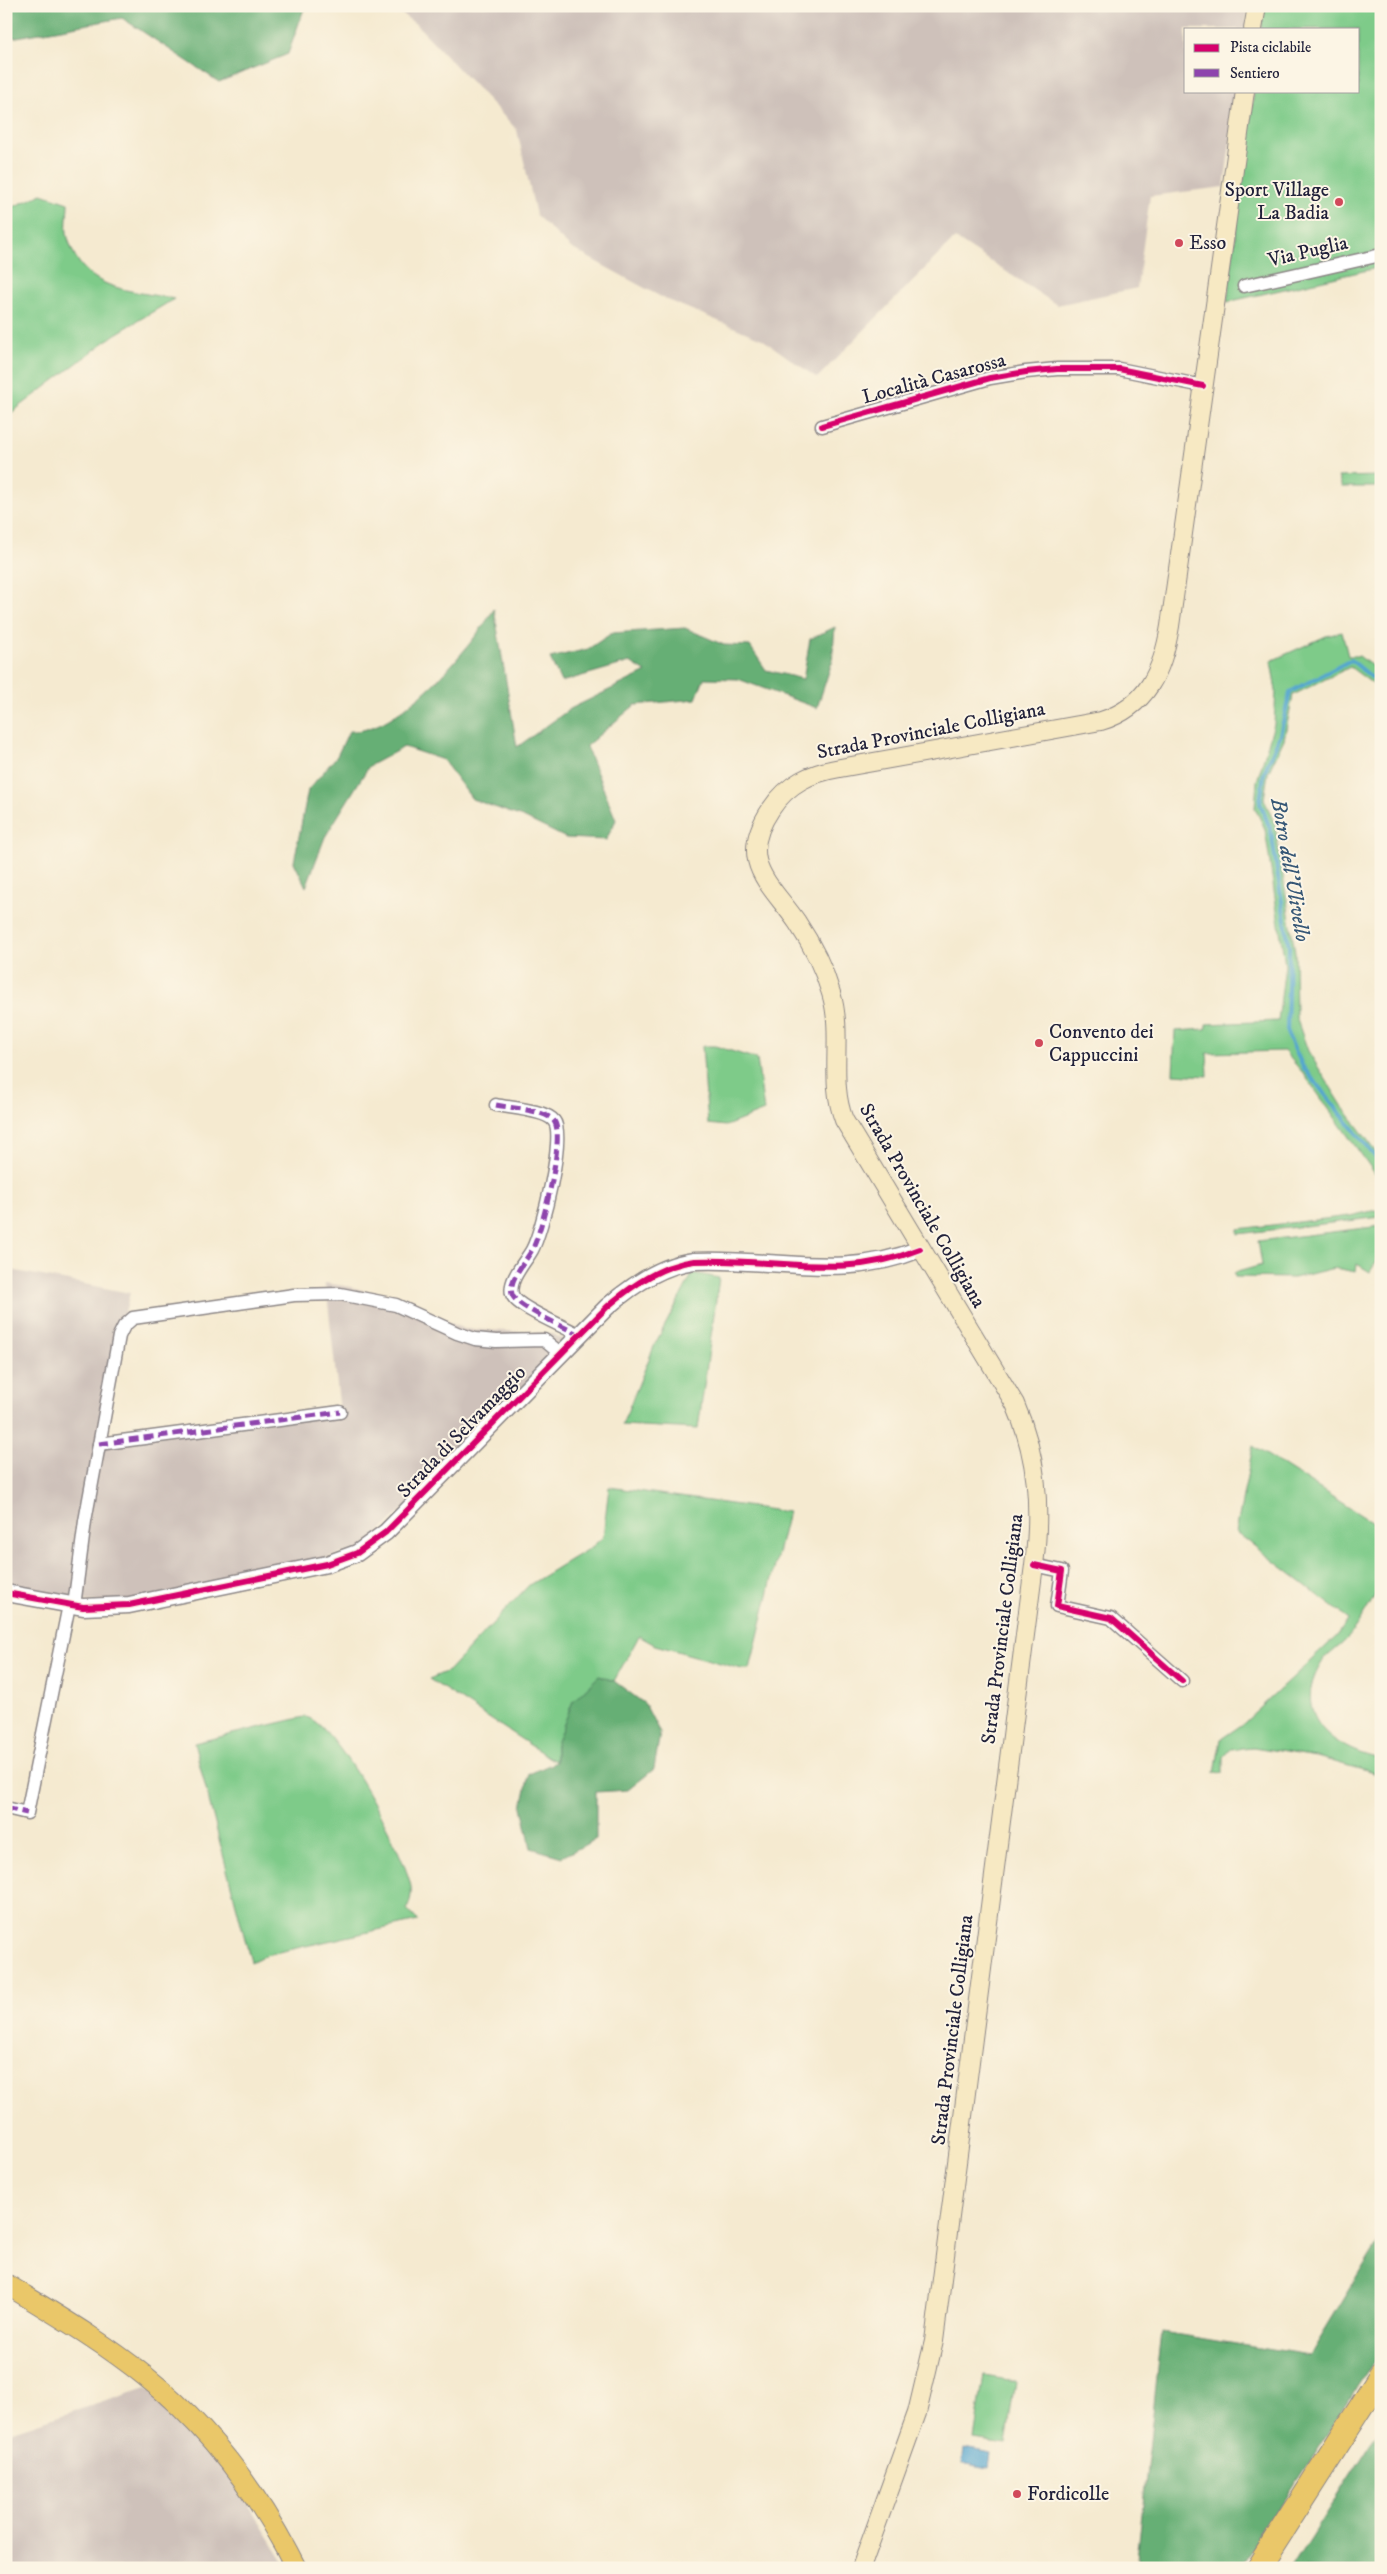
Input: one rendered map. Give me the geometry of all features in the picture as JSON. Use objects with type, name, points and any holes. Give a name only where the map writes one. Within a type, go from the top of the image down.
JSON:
[{"type":"highway","points":[[1258,2568],[1381,2376]]},
{"type":"highway","points":[[1274,2568],[1381,2401]]},
{"type":"main road","points":[[1253,28],[1257,6]]},
{"type":"main road","name":"Strada Provinciale Colligiana","points":[[861,2568],[912,2429],[929,2366],[945,2264],[1034,1565],[1038,1526],[1037,1483],[1023,1424],[1006,1388],[852,1138],[841,1113],[836,1085],[837,1019],[830,990],[801,928],[762,876],[756,850],[759,832],[776,802],[791,786],[808,776],[849,766],[1092,723],[1115,716],[1140,698],[1156,677],[1168,639],[1245,92]]},
{"type":"main road","points":[[6,2284],[128,2362],[187,2413],[247,2483],[269,2516],[296,2568]]},
{"type":"street","name":"Via Puglia","points":[[1244,286],[1381,255]]},
{"type":"street","name":"Località Casarossa","points":[[822,426],[990,378],[1026,372],[1064,369],[1119,369],[1203,386]]},
{"type":"street","points":[[496,1105],[546,1115],[555,1121],[558,1128],[558,1149],[541,1225],[534,1246],[512,1284],[511,1293],[515,1299],[530,1310],[579,1336]]},
{"type":"street","name":"Strada di Selvamaggio","points":[[6,1593],[71,1606],[112,1607],[143,1603],[318,1566],[356,1553],[393,1525],[579,1336],[627,1291],[650,1277],[683,1263],[709,1261],[800,1267],[843,1266],[886,1260],[920,1249]]},
{"type":"street","points":[[6,1808],[28,1813],[71,1606],[119,1336],[127,1322],[141,1316],[288,1296],[340,1294],[396,1305],[457,1333],[475,1338],[496,1341],[544,1340],[561,1354]]},
{"type":"street","points":[[99,1444],[340,1412]]},
{"type":"street","points":[[1034,1565],[1062,1572],[1057,1606],[1111,1618],[1182,1681]]},
{"type":"shaded area","points":[[391,6],[1248,6],[1245,28],[1184,28],[1184,92],[1237,92],[1224,187],[1150,196],[1137,288],[1057,305],[955,238],[817,378],[762,339],[663,298],[571,248],[536,215],[517,130],[417,25]]},
{"type":"shaded area","points":[[6,1269],[130,1293],[119,1336],[99,1444],[340,1412],[327,1294],[324,1283],[351,1287],[403,1301],[464,1329],[551,1333],[571,1344],[362,1549],[129,1605],[6,1593]]},
{"type":"shaded area","points":[[147,2388],[178,2416],[229,2473],[288,2568],[6,2568],[6,2433]]},
{"type":"green space","points":[[6,6],[305,6],[288,54],[219,82],[122,18],[6,39]]},
{"type":"green space","points":[[1264,6],[1381,6],[1381,267],[1227,302],[1254,92],[1360,92],[1360,28],[1261,28]]},
{"type":"green space","points":[[42,194],[68,203],[67,234],[75,256],[84,269],[109,285],[124,290],[174,299],[114,335],[6,417],[6,210]]},
{"type":"green space","points":[[1381,476],[1381,487],[1342,487],[1338,477]]},
{"type":"green space","points":[[494,609],[517,747],[570,709],[646,672],[630,662],[561,682],[550,658],[588,649],[612,633],[685,628],[724,645],[750,646],[766,670],[803,679],[810,639],[835,627],[832,662],[817,708],[738,679],[704,678],[696,699],[635,705],[586,746],[616,820],[606,840],[566,838],[525,818],[472,799],[443,760],[404,747],[369,766],[325,837],[306,887],[294,862],[308,790],[337,756],[349,731],[368,729],[389,719],[410,704],[451,666]]},
{"type":"green space","points":[[1342,632],[1348,656],[1359,656],[1381,673],[1381,690],[1350,667],[1293,695],[1284,739],[1268,773],[1264,799],[1275,825],[1295,952],[1296,1017],[1308,1051],[1343,1107],[1381,1158],[1381,1182],[1303,1073],[1284,1051],[1207,1053],[1208,1076],[1173,1074],[1175,1031],[1206,1029],[1206,1024],[1278,1021],[1285,965],[1265,829],[1255,808],[1257,781],[1274,724],[1276,691],[1271,661],[1326,636]]},
{"type":"green space","points":[[702,1046],[715,1046],[757,1059],[764,1111],[726,1126],[708,1124]]},
{"type":"green space","points":[[1381,1209],[1381,1217],[1238,1234],[1238,1229],[1350,1216]]},
{"type":"green space","points":[[1381,1226],[1381,1259],[1378,1258],[1370,1272],[1357,1264],[1356,1272],[1334,1268],[1294,1278],[1235,1277],[1234,1273],[1262,1265],[1258,1241]]},
{"type":"green space","points":[[693,1273],[719,1278],[698,1429],[622,1425],[655,1344]]},
{"type":"green space","points":[[1253,1446],[1381,1528],[1383,1566],[1380,1585],[1350,1636],[1321,1664],[1313,1682],[1310,1699],[1313,1714],[1321,1727],[1332,1738],[1347,1747],[1381,1759],[1381,1775],[1317,1757],[1253,1747],[1231,1749],[1223,1758],[1223,1773],[1215,1772],[1221,1739],[1243,1724],[1337,1636],[1349,1619],[1236,1532]]},
{"type":"green space","points":[[609,1487],[788,1512],[750,1669],[742,1669],[655,1645],[639,1636],[614,1681],[599,1676],[556,1744],[556,1762],[429,1679],[448,1671],[529,1585],[593,1546],[603,1537]]},
{"type":"green space","points":[[599,1676],[614,1681],[645,1704],[660,1733],[654,1769],[628,1790],[596,1792],[596,1839],[562,1857],[531,1848],[522,1807],[529,1774],[556,1762],[556,1744],[573,1701]]},
{"type":"green space","points":[[304,1717],[317,1723],[332,1739],[350,1763],[367,1791],[397,1848],[411,1887],[411,1898],[407,1909],[418,1921],[265,1955],[251,1962],[194,1743]]},
{"type":"green space","points":[[1381,2237],[1381,2351],[1240,2568],[1136,2568],[1162,2332],[1309,2356]]},
{"type":"green space","points":[[984,2376],[1015,2381],[1006,2444],[974,2439]]},
{"type":"green space","points":[[1381,2427],[1381,2568],[1291,2568]]},
{"type":"water","points":[[964,2449],[991,2454],[989,2468],[962,2463]]},
{"type":"waterway","name":"Botro dell'Ulivello","points":[[1381,685],[1351,660],[1290,692],[1280,735],[1264,773],[1260,803],[1271,831],[1289,947],[1287,1033],[1303,1067],[1381,1164]]},
{"type":"marked path","points":[[496,1105],[544,1114],[554,1121],[557,1130],[557,1145],[547,1205],[532,1250],[518,1271],[511,1289],[515,1299],[522,1305],[579,1335]]},
{"type":"marked path","points":[[99,1444],[340,1412]]},
{"type":"marked path","points":[[6,1808],[27,1813]]},
{"type":"cycle path","points":[[822,426],[990,378],[1026,372],[1057,369],[1119,369],[1203,386]]},
{"type":"cycle path","points":[[6,1593],[83,1607],[129,1605],[327,1564],[357,1553],[386,1532],[607,1307],[636,1284],[658,1272],[682,1263],[694,1261],[807,1266],[863,1264],[891,1259],[920,1249]]},
{"type":"cycle path","points":[[1034,1565],[1062,1571],[1057,1606],[1111,1618],[1182,1681]]},
{"type":"place","name":"Sport Village La Badia","points":[[1339,202]]},
{"type":"place","name":"Esso","points":[[1179,243]]},
{"type":"place","name":"Convento dei Cappuccini","points":[[1039,1043]]},
{"type":"place","name":"Fordicolle","points":[[1017,2494]]}]
